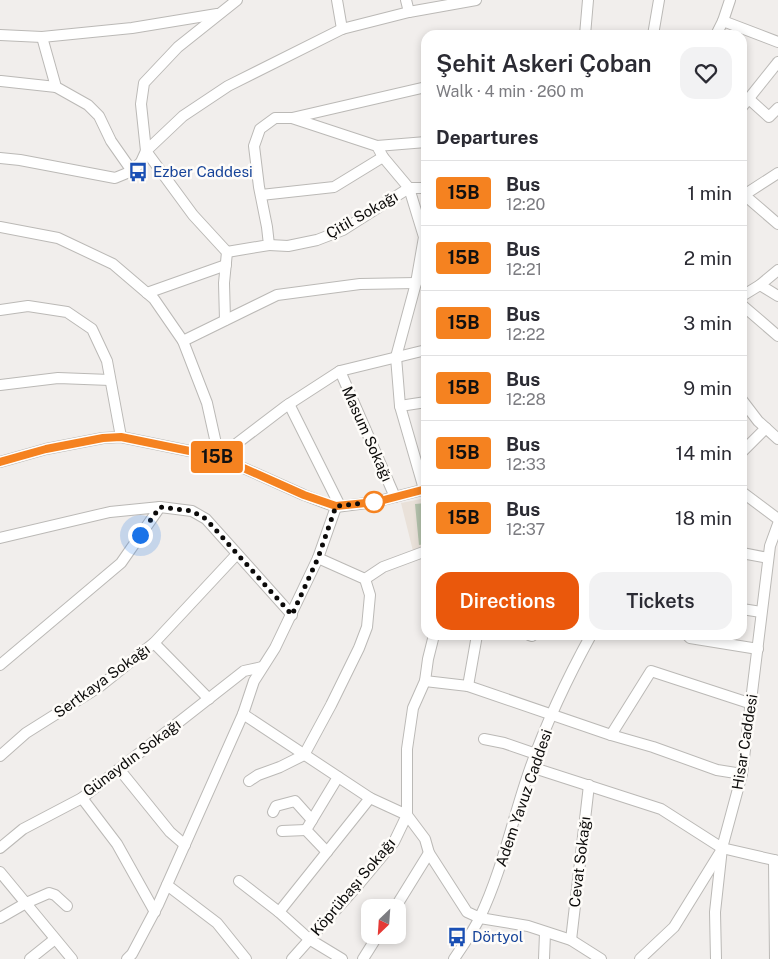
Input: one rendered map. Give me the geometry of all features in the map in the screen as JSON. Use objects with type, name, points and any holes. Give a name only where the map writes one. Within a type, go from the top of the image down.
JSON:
[{"type":"street","points":[[225,320],[224,283],[227,252],[193,215],[146,151],[141,104],[144,83],[178,47],[236,0]]},
{"type":"street","points":[[336,0],[342,29]]},
{"type":"street","points":[[406,0],[409,12]]},
{"type":"street","points":[[0,158],[115,178],[132,171],[141,162],[146,151],[183,116],[228,86],[342,29],[409,12],[476,0]]},
{"type":"street","points":[[585,30],[588,0]]},
{"type":"street","points":[[654,30],[659,0]]},
{"type":"street","points":[[718,30],[730,0]]},
{"type":"street","points":[[0,35],[42,37],[132,28],[218,14]]},
{"type":"street","points":[[723,21],[747,30]]},
{"type":"street","points":[[747,30],[778,42]]},
{"type":"street","points":[[42,37],[56,87]]},
{"type":"street","points":[[747,102],[778,62]]},
{"type":"street","points":[[2,81],[56,87],[88,105],[99,116],[111,141],[132,171]]},
{"type":"street","points":[[269,245],[268,227],[254,146],[260,129],[275,118],[292,118],[421,88]]},
{"type":"street","points":[[747,104],[769,117],[778,108]]},
{"type":"street","points":[[292,118],[377,146],[421,142]]},
{"type":"street","points":[[377,146],[383,157],[409,188],[421,227]]},
{"type":"street","points":[[261,194],[334,188],[383,157]]},
{"type":"street","points":[[747,192],[778,173]]},
{"type":"street","name":"Çitil Sokağı","points":[[227,252],[269,245],[288,246],[317,240],[343,230],[409,188],[421,188]]},
{"type":"street","points":[[747,197],[778,224]]},
{"type":"street","points":[[0,227],[58,238],[113,264],[154,299],[183,341],[208,404],[219,457]]},
{"type":"street","points":[[421,254],[416,283],[396,357],[400,406],[421,476]]},
{"type":"street","points":[[147,293],[226,265]]},
{"type":"street","points":[[747,291],[760,286],[778,270]]},
{"type":"street","points":[[183,341],[277,295],[360,284],[416,283]]},
{"type":"street","points":[[760,286],[778,296]]},
{"type":"street","points":[[0,310],[28,306],[67,312],[92,329],[107,360],[121,437]]},
{"type":"street","points":[[747,310],[778,336]]},
{"type":"street","points":[[219,457],[289,404],[340,371],[421,351]]},
{"type":"street","name":"Masum Sokağı","points":[[340,371],[395,497]]},
{"type":"street","points":[[0,384],[58,378],[110,380]]},
{"type":"street","points":[[400,406],[421,403]]},
{"type":"street","points":[[131,957],[155,912],[243,714],[254,681],[275,648],[292,615],[318,558],[338,506],[289,404]]},
{"type":"street","points":[[747,407],[758,421],[778,439]]},
{"type":"street","points":[[747,447],[766,428]]},
{"type":"street","points":[[0,462],[46,449],[103,438],[121,437],[219,457],[304,495],[338,506],[376,502],[421,490]]},
{"type":"street","points":[[747,496],[778,519]]},
{"type":"street","points":[[0,538],[110,512],[160,507],[192,511],[206,519],[292,615]]},
{"type":"street","points":[[0,665],[121,563],[160,507]]},
{"type":"street","name":"Hisar Caddesi","points":[[716,959],[715,912],[722,848],[742,774],[752,704],[768,558],[778,524]]},
{"type":"street","points":[[365,579],[383,568],[421,553]]},
{"type":"street","points":[[747,553],[768,558]]},
{"type":"street","name":"Sertkaya Sokağı","points":[[0,756],[26,733],[99,687],[154,643],[237,554]]},
{"type":"street","points":[[248,781],[304,755],[331,705],[359,648],[367,627],[370,596],[365,579],[318,558]]},
{"type":"street","points":[[747,610],[761,612]]},
{"type":"street","name":"Köprübaşı Sokağı","points":[[292,959],[360,884],[394,842],[406,815],[407,749],[413,708],[425,681],[433,640]]},
{"type":"street","points":[[468,686],[476,640]]},
{"type":"street","name":"Adem Yavuz Caddesi","points":[[454,959],[480,918],[499,871],[536,754],[565,683],[587,640]]},
{"type":"street","points":[[702,640],[758,649]]},
{"type":"street","points":[[154,643],[209,699]]},
{"type":"street","name":"Günaydın Sokağı","points":[[0,848],[23,829],[82,798],[244,671],[262,667]]},
{"type":"street","points":[[611,735],[651,671],[752,704]]},
{"type":"street","points":[[425,681],[468,686],[717,770],[742,774]]},
{"type":"street","points":[[243,714],[370,798],[406,815],[425,839],[428,853],[467,912],[480,918],[528,926],[571,940],[601,959]]},
{"type":"street","points":[[484,739],[504,743],[536,754]]},
{"type":"street","points":[[531,767],[661,809],[722,848],[776,861],[775,959]]},
{"type":"street","points":[[119,769],[170,832],[185,844]]},
{"type":"street","points":[[306,830],[338,777]]},
{"type":"street","name":"Cevat Sokağı","points":[[571,940],[589,785]]},
{"type":"street","points":[[82,798],[117,844],[155,912]]},
{"type":"street","points":[[279,912],[370,798]]},
{"type":"street","points":[[273,812],[276,806],[296,801],[312,820]]},
{"type":"street","points":[[282,831],[306,830],[327,852]]},
{"type":"street","points":[[640,959],[674,927],[722,848]]},
{"type":"street","points":[[400,899],[428,853]]},
{"type":"street","points":[[0,872],[72,959]]},
{"type":"street","points":[[239,881],[279,912],[309,939],[342,959]]},
{"type":"street","points":[[167,885],[217,923],[240,957]]},
{"type":"street","points":[[0,918],[26,903],[49,893],[55,895],[67,906]]},
{"type":"street","points":[[544,959],[545,932]]},
{"type":"street","points":[[30,959],[55,939]]},
{"type":"street","points":[[364,959],[373,944]]},
{"type":"shaded area","points":[[421,499],[421,550],[413,551],[401,503]]},
{"type":"green space","points":[[421,503],[421,545],[419,545],[415,504]]},
{"type":"bus line","name":"15B","points":[[0,462],[46,449],[103,438],[121,437],[219,457],[304,495],[336,506],[376,502],[421,490]]},
{"type":"place","name":"Ezber Caddesi","points":[[138,172]]},
{"type":"place","name":"Dörtyol","points":[[457,937]]},
{"type":"route","points":[[140,535],[160,507],[192,511],[206,519],[292,615],[318,558],[336,506],[376,502],[374,502]]}]
